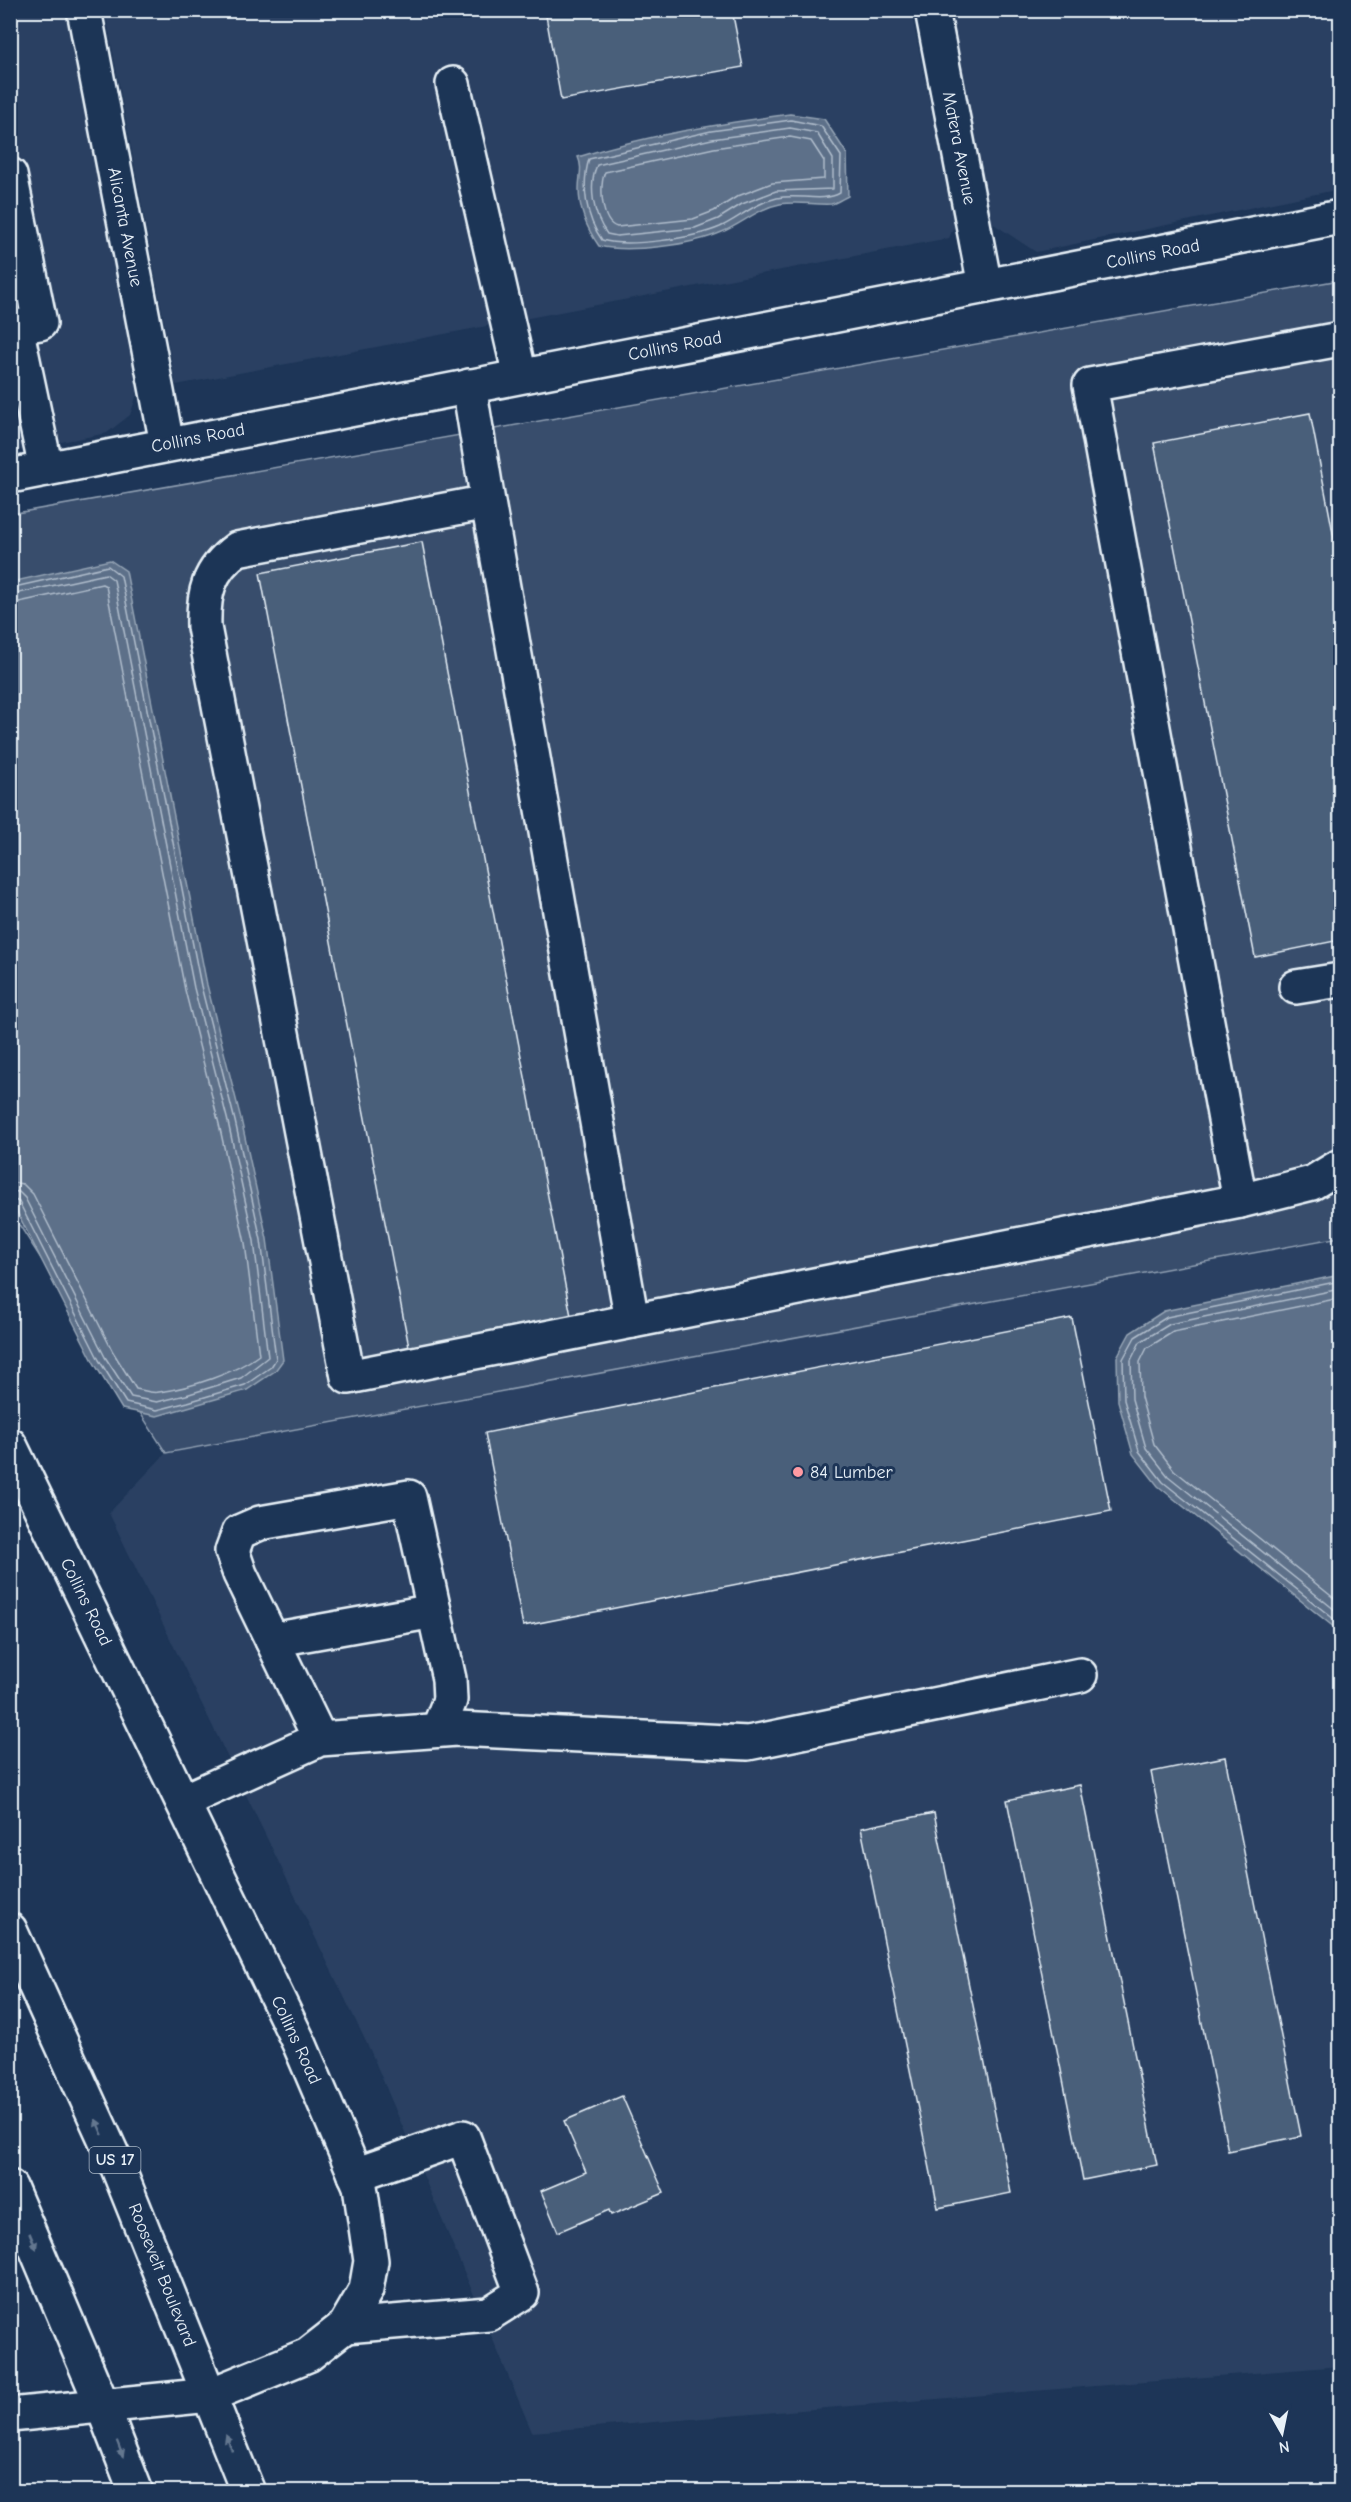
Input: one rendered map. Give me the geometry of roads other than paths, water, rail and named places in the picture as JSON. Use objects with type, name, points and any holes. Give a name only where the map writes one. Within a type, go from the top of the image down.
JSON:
[{"type":"main road","name":"Alicanta Avenue","points":[[84,10],[167,444]]},
{"type":"main road","name":"Matera Avenue","points":[[932,10],[985,286]]},
{"type":"main road","points":[[453,84],[520,376]]},
{"type":"main road","points":[[10,175],[39,323],[13,327],[46,469]]},
{"type":"main road","name":"Collins Road","points":[[10,476],[1341,217]]},
{"type":"main road","points":[[1240,1202],[1090,385],[1341,339]]},
{"type":"main road","points":[[469,386],[632,1321]]},
{"type":"main road","points":[[488,502],[237,549],[225,558],[206,586],[203,600],[204,627],[348,1377],[1240,1202],[1312,1183],[1341,1166]]},
{"type":"main road","points":[[1296,987],[1341,980]]},
{"type":"main road","name":"Collins Road","points":[[10,1445],[300,2045],[360,2186],[371,2262],[366,2290],[345,2326],[308,2355],[210,2395],[10,2415]]},
{"type":"main road","points":[[320,1739],[240,1574],[232,1551],[239,1532],[260,1523],[409,1497],[449,1678],[450,1700],[438,1730]]},
{"type":"main road","points":[[272,1640],[434,1611]]},
{"type":"main road","points":[[183,1801],[320,1739],[457,1729],[748,1743],[1080,1675]]},
{"type":"main road","name":"Roosevelt Boulevard","points":[[10,1930],[116,2163],[248,2492]]},
{"type":"main road","points":[[345,2326],[489,2314],[522,2293],[463,2137],[355,2175]]},
{"type":"main road","points":[[10,2187],[103,2407],[136,2492]]},
{"type":"water","points":[[790,114],[824,119],[847,154],[848,196],[831,204],[793,203],[772,206],[722,232],[695,241],[627,249],[599,246],[582,212],[579,197],[578,157],[656,136]]},
{"type":"water","points":[[110,560],[126,571],[207,985],[241,1119],[267,1239],[283,1360],[275,1371],[247,1390],[157,1416],[122,1409],[94,1363],[11,1200],[11,582]]},
{"type":"water","points":[[1340,1275],[1340,1632],[1158,1486],[1133,1454],[1118,1401],[1117,1357],[1130,1333],[1164,1311]]},
{"type":"place","name":"84 Lumber","points":[[798,1472]]}]
